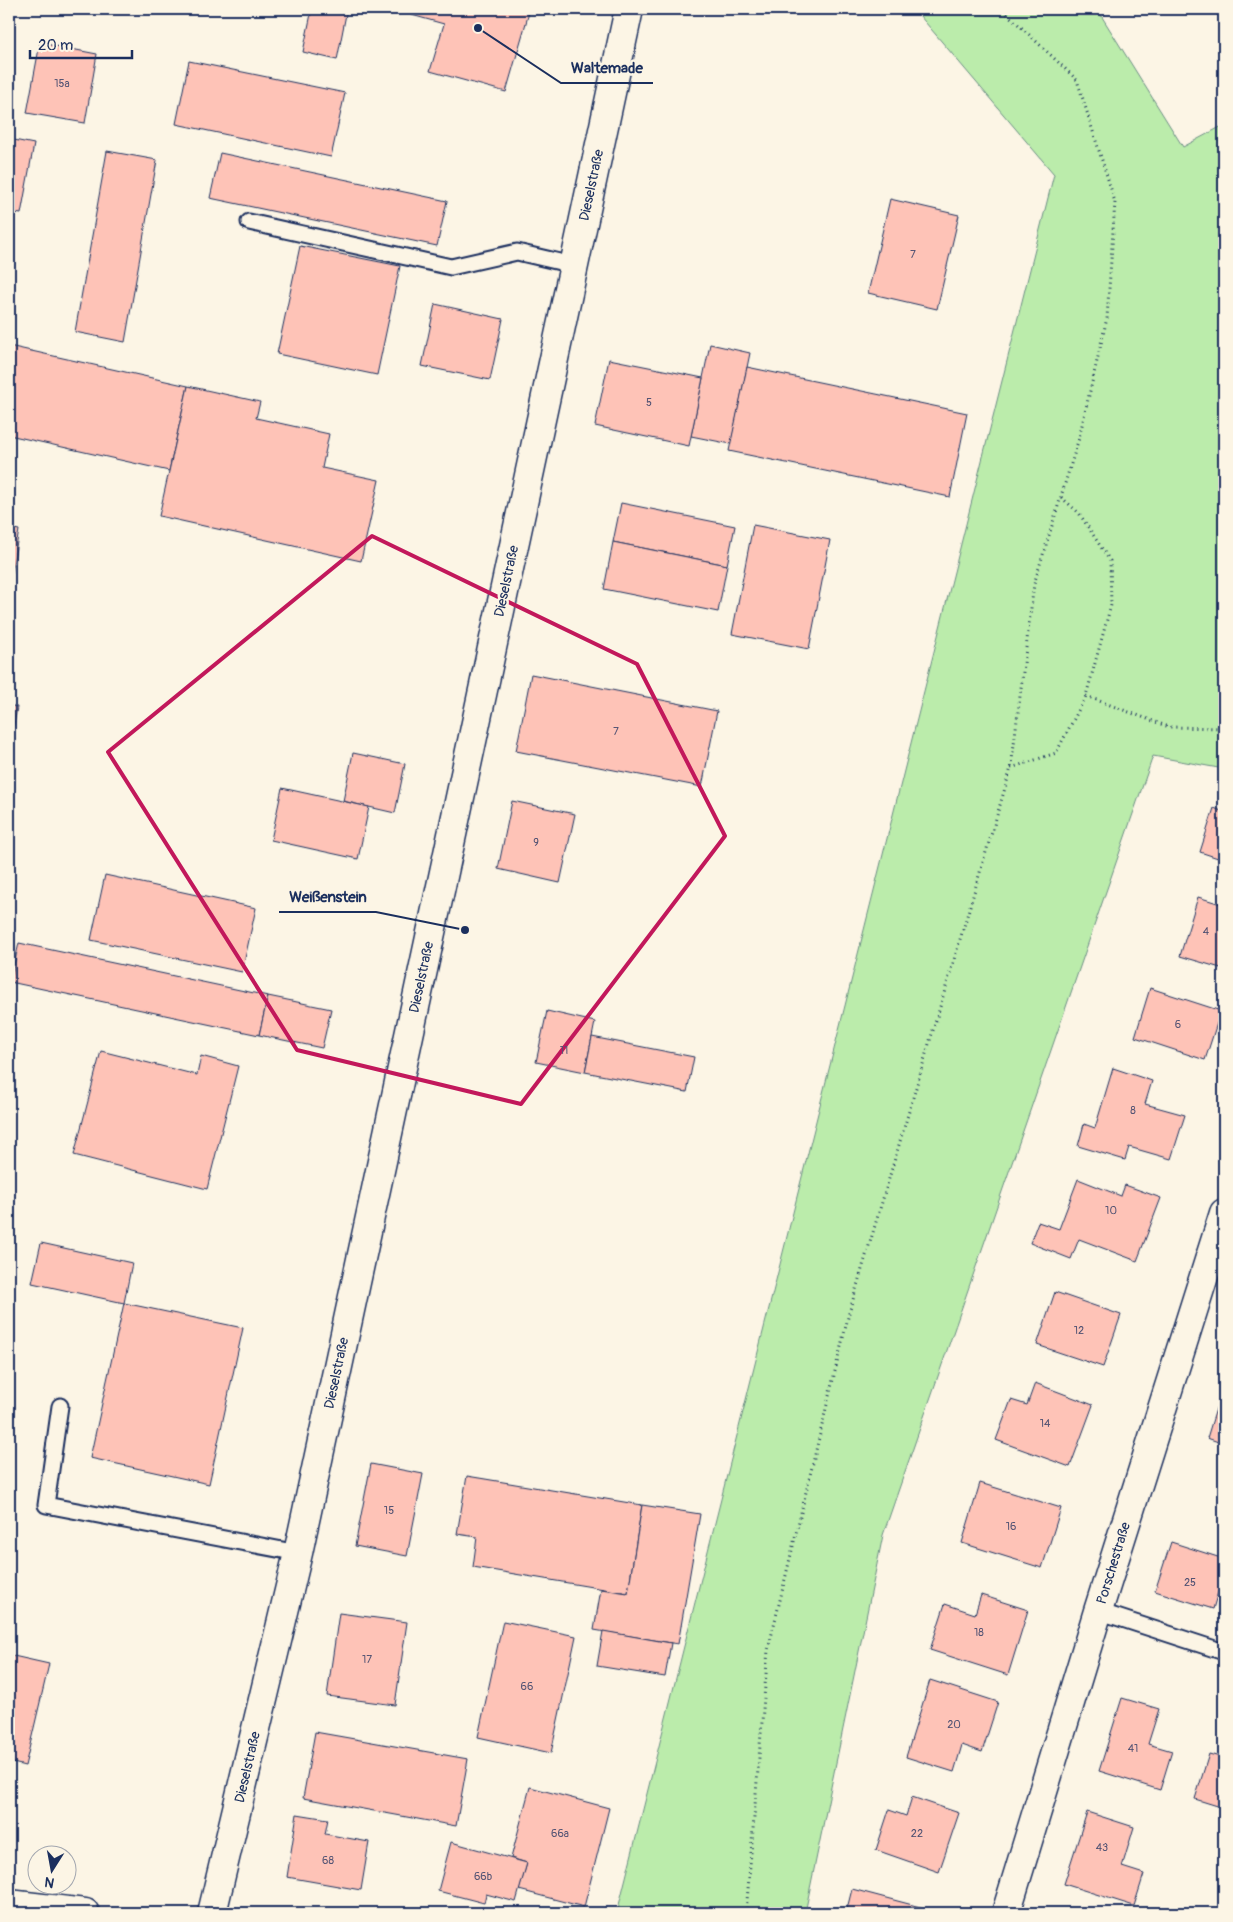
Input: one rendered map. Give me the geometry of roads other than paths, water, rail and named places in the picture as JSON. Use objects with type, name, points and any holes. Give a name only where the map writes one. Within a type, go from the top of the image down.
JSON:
[{"type":"street","name":"Dieselstraße","points":[[212,1913],[298,1554],[629,9]]},
{"type":"street","name":"Porschestraße","points":[[1006,1913],[1098,1611],[1216,1262],[1224,1213]]},
{"type":"street","points":[[9,1904],[85,1913]]},
{"type":"lane","points":[[249,222],[451,266],[517,252],[573,265]]},
{"type":"lane","points":[[60,1406],[46,1505],[298,1554]]},
{"type":"lane","points":[[1098,1611],[1224,1652]]},
{"type":"place","name":"Waltemade","points":[[478,28]]},
{"type":"place","name":"Weißenstein","points":[[465,930]]}]
